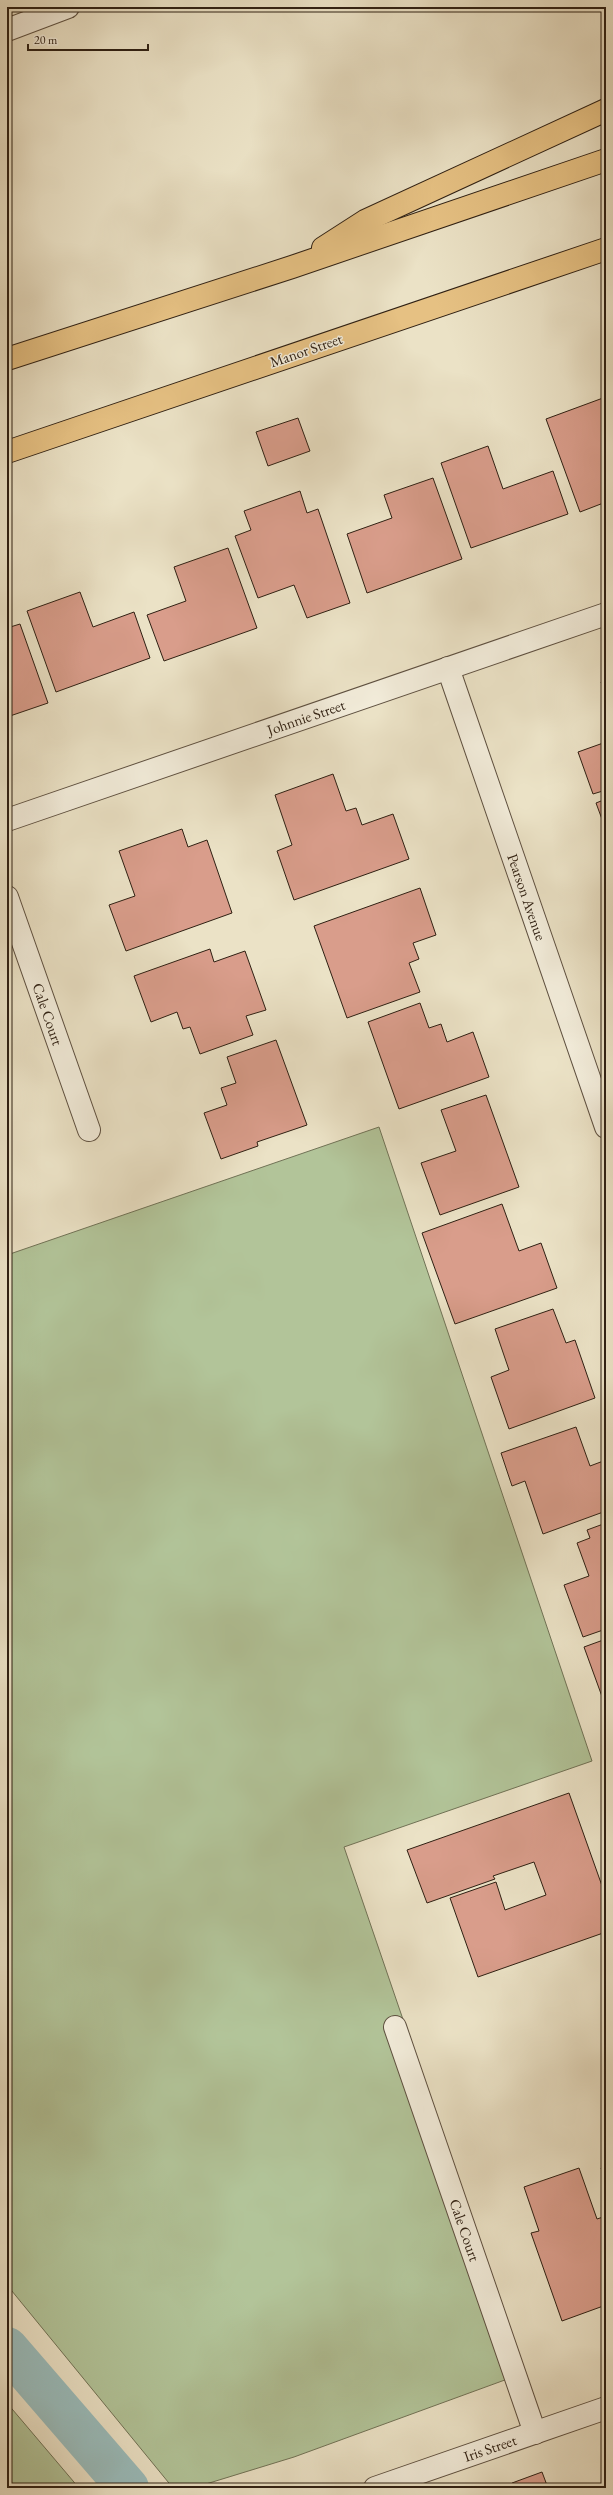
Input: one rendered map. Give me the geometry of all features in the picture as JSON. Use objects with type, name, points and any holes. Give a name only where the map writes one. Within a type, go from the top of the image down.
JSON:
[{"type":"main road","points":[[292,267],[365,221],[606,110]]},
{"type":"main road","points":[[7,358],[292,267],[606,160]]},
{"type":"main road","name":"Manor Street","points":[[7,452],[606,249]]},
{"type":"street","points":[[7,30],[68,7]]},
{"type":"street","name":"Johnnie Street","points":[[7,820],[606,614]]},
{"type":"street","name":"Pearson Avenue","points":[[448,668],[606,1127]]},
{"type":"street","name":"Cale Court","points":[[7,897],[89,1130]]},
{"type":"street","name":"Cale Court","points":[[395,2027],[535,2433]]},
{"type":"street","name":"Iris Street","points":[[375,2488],[606,2408]]},
{"type":"green space","points":[[379,1127],[592,1761],[344,1847],[524,2373],[294,2457],[193,2488],[173,2488],[7,2285],[7,1255]]},
{"type":"green space","points":[[7,2403],[79,2488],[7,2488]]},
{"type":"building","points":[[603,398],[606,407],[606,502],[580,512],[546,419]]},
{"type":"building","points":[[298,418],[310,451],[268,466],[256,432]]},
{"type":"building","points":[[488,446],[503,489],[553,471],[568,514],[471,548],[441,463]]},
{"type":"building","points":[[433,478],[462,559],[367,593],[347,534],[392,518],[384,495]]},
{"type":"building","points":[[300,491],[307,513],[318,509],[350,603],[307,618],[294,585],[258,598],[235,536],[251,530],[244,511]]},
{"type":"building","points":[[228,548],[257,628],[164,661],[147,615],[186,601],[174,567]]},
{"type":"building","points":[[80,592],[93,627],[134,612],[150,658],[56,692],[27,611]]},
{"type":"building","points":[[20,624],[48,703],[7,717],[7,628]]},
{"type":"building","points":[[606,680],[606,696],[601,682]]},
{"type":"building","points":[[606,742],[606,790],[593,794],[578,752]]},
{"type":"building","points":[[333,774],[346,811],[356,808],[362,825],[393,814],[409,859],[294,900],[277,851],[292,845],[275,795]]},
{"type":"building","points":[[606,799],[606,830],[596,803]]},
{"type":"building","points":[[182,829],[188,847],[207,840],[232,913],[126,951],[109,905],[135,896],[119,851]]},
{"type":"building","points":[[420,888],[436,935],[413,943],[419,959],[409,963],[420,992],[347,1018],[314,926]]},
{"type":"building","points":[[210,949],[214,962],[245,951],[266,1010],[246,1016],[253,1035],[200,1054],[190,1027],[183,1029],[177,1012],[151,1022],[134,976]]},
{"type":"building","points":[[420,1003],[429,1028],[441,1024],[447,1042],[473,1032],[489,1077],[399,1109],[368,1022]]},
{"type":"building","points":[[276,1040],[307,1125],[257,1142],[258,1146],[221,1159],[204,1113],[227,1105],[221,1088],[236,1083],[227,1057]]},
{"type":"building","points":[[486,1095],[519,1187],[440,1215],[421,1163],[456,1151],[441,1110]]},
{"type":"building","points":[[502,1204],[519,1251],[541,1243],[557,1288],[455,1324],[422,1233]]},
{"type":"building","points":[[553,1309],[566,1343],[575,1340],[595,1398],[509,1429],[491,1377],[509,1370],[495,1329]]},
{"type":"building","points":[[576,1427],[590,1466],[606,1460],[606,1511],[543,1534],[525,1481],[512,1486],[501,1453]]},
{"type":"building","points":[[606,1523],[606,1629],[583,1637],[564,1585],[589,1576],[577,1543],[590,1538],[587,1530]]},
{"type":"building","points":[[606,1639],[606,1702],[604,1702],[584,1647]]},
{"type":"building","points":[[569,1793],[606,1897],[606,1932],[478,1977],[450,1898],[496,1882],[505,1910],[546,1895],[534,1862],[493,1876],[495,1879],[427,1903],[407,1850]]},
{"type":"building","points":[[606,2167],[606,2181],[601,2168]]},
{"type":"building","points":[[579,2168],[597,2219],[606,2216],[606,2305],[562,2321],[531,2233],[539,2231],[524,2187]]},
{"type":"building","points":[[542,2472],[548,2488],[513,2488],[512,2483]]},
{"type":"building","points":[[568,2484],[569,2488],[557,2488]]},
{"type":"waterway","points":[[7,2348],[128,2488]]}]
